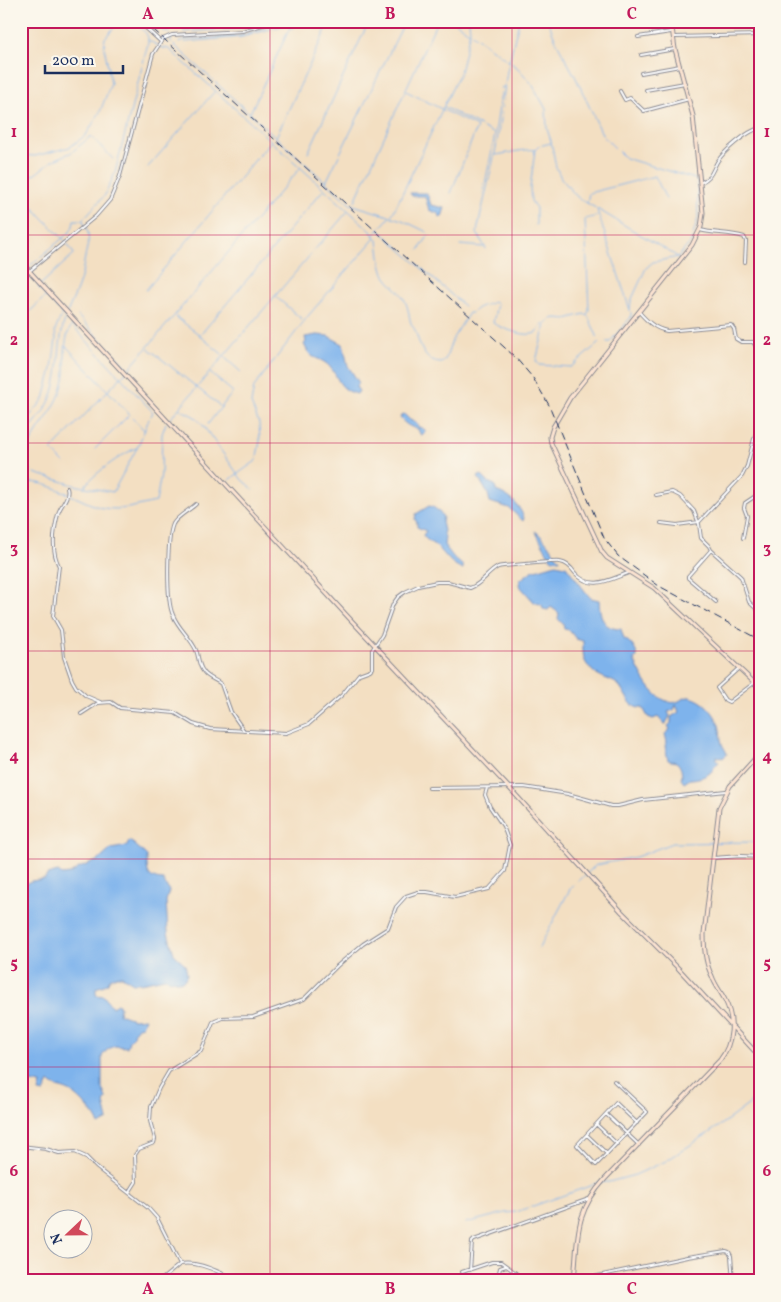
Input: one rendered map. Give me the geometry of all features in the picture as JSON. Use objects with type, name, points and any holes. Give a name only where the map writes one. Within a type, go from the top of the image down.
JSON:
[{"type":"main road","points":[[671,21],[672,37],[694,123],[703,213],[700,230],[692,245],[570,398],[553,427],[550,438],[553,449],[602,552],[628,573],[654,588],[760,688]]},
{"type":"main road","points":[[21,262],[622,912],[678,968],[760,1057]]},
{"type":"main road","points":[[574,1281],[579,1226],[588,1199],[720,1060],[727,1049],[731,1036],[729,1008],[712,977],[705,952],[704,934],[719,808],[726,791],[760,753]]},
{"type":"street","points":[[87,21],[103,25],[115,21]]},
{"type":"street","points":[[138,21],[160,41]]},
{"type":"street","points":[[21,278],[86,224],[104,207],[114,193],[153,54],[160,41],[172,35],[248,30],[277,21]]},
{"type":"street","points":[[638,38],[671,32]]},
{"type":"street","points":[[672,37],[760,35]]},
{"type":"street","points":[[641,55],[675,49]]},
{"type":"street","points":[[642,73],[680,66]]},
{"type":"street","points":[[646,90],[685,83]]},
{"type":"street","points":[[620,91],[625,100],[630,98],[644,110],[689,99]]},
{"type":"street","points":[[700,183],[712,175],[718,161],[743,137],[750,131],[760,128]]},
{"type":"street","points":[[700,230],[744,237],[746,241],[745,262]]},
{"type":"street","points":[[639,312],[659,330],[667,332],[731,325],[736,339],[741,342],[753,342],[760,352]]},
{"type":"street","points":[[661,523],[677,525],[698,522],[742,476],[747,466],[754,439],[760,429]]},
{"type":"street","points":[[67,488],[67,495],[58,512],[54,535],[56,560],[59,566],[53,616],[61,630],[64,657],[72,680],[86,696],[102,702],[111,702],[120,708],[175,713],[193,724],[210,729],[286,733],[309,724],[342,694],[360,674],[372,668],[371,654],[382,635],[396,600],[405,592],[427,583],[448,582],[470,588],[480,584],[496,568],[501,566],[549,562],[564,563],[572,568],[583,580],[590,583],[601,582],[628,573]]},
{"type":"street","points":[[743,538],[747,516],[745,503],[760,492]]},
{"type":"street","points":[[656,495],[676,493],[694,511],[701,538],[710,546],[711,550],[741,577],[749,602],[760,612]]},
{"type":"street","points":[[196,504],[176,521],[171,533],[168,556],[170,606],[175,620],[197,651],[198,662],[202,670],[208,677],[221,684],[231,712],[244,731]]},
{"type":"street","points":[[711,550],[688,578],[716,602]]},
{"type":"street","points":[[739,668],[717,688],[725,700],[728,702],[754,682]]},
{"type":"street","points":[[81,714],[102,702]]},
{"type":"street","points":[[429,788],[508,787],[568,794],[611,806],[643,800],[726,791]]},
{"type":"street","points":[[129,1193],[136,1182],[135,1155],[137,1151],[156,1139],[150,1120],[151,1107],[159,1088],[169,1071],[201,1051],[213,1022],[222,1018],[253,1017],[304,998],[358,948],[388,928],[396,907],[406,896],[418,892],[427,892],[455,897],[489,889],[500,877],[505,871],[510,853],[510,845],[503,826],[490,807],[485,795],[487,788]]},
{"type":"street","points":[[713,858],[760,856]]},
{"type":"street","points":[[614,1081],[647,1112],[637,1123],[627,1134],[596,1165],[577,1145],[616,1103],[637,1123]]},
{"type":"street","points":[[606,1114],[639,1145]]},
{"type":"street","points":[[596,1124],[617,1144]]},
{"type":"street","points":[[587,1134],[607,1154]]},
{"type":"street","points":[[21,1146],[46,1148],[59,1153],[80,1154],[148,1208],[157,1218],[180,1264]]},
{"type":"street","points":[[470,1270],[472,1242],[474,1240],[588,1199]]},
{"type":"street","points":[[574,1281],[726,1251],[731,1256],[733,1281]]},
{"type":"street","points":[[462,1272],[497,1261],[511,1268],[516,1273],[515,1281]]},
{"type":"street","points":[[160,1281],[180,1264],[188,1263],[205,1265],[241,1281]]},
{"type":"street","points":[[497,1281],[500,1268],[504,1266],[511,1268]]},
{"type":"water","points":[[410,193],[427,193],[431,205],[445,208],[442,217],[429,210],[425,196],[412,196]]},
{"type":"water","points":[[328,336],[343,344],[348,366],[359,383],[356,387],[359,391],[357,394],[345,389],[327,364],[309,353],[304,344],[306,342],[305,337]]},
{"type":"water","points":[[402,414],[416,423],[419,428],[421,427],[426,431],[422,435],[420,434],[418,429],[408,425],[400,418]]},
{"type":"water","points":[[481,475],[488,482],[495,485],[496,491],[506,495],[517,505],[524,518],[523,521],[509,508],[490,502],[488,494],[478,477]]},
{"type":"water","points":[[429,506],[437,510],[443,517],[444,545],[463,566],[463,569],[426,539],[423,535],[426,531],[417,527],[416,514]]},
{"type":"water","points":[[535,531],[545,540],[560,560],[551,559]]},
{"type":"water","points":[[556,564],[566,566],[588,595],[599,600],[603,620],[610,627],[621,629],[624,639],[635,649],[637,658],[634,660],[640,672],[647,684],[657,695],[672,703],[690,697],[704,704],[715,716],[719,725],[722,744],[727,754],[723,758],[716,756],[716,760],[719,762],[709,774],[690,779],[684,783],[681,779],[682,772],[679,765],[668,760],[665,734],[670,729],[668,726],[671,723],[671,717],[679,712],[676,705],[674,710],[668,712],[670,716],[665,725],[658,717],[653,719],[648,717],[643,708],[638,708],[631,703],[616,683],[598,675],[592,670],[584,658],[583,641],[576,639],[569,630],[564,629],[563,624],[558,619],[559,613],[551,607],[548,610],[543,609],[542,605],[534,602],[519,585],[520,580],[532,571]]},
{"type":"water","points":[[129,841],[147,856],[150,876],[163,880],[169,891],[166,901],[168,933],[174,954],[185,964],[187,974],[185,979],[180,982],[165,978],[133,983],[122,976],[116,976],[110,979],[107,984],[96,988],[96,995],[104,996],[112,1007],[117,1004],[120,1006],[119,1014],[133,1019],[145,1018],[142,1026],[138,1027],[133,1033],[134,1036],[129,1041],[127,1047],[114,1046],[102,1056],[102,1088],[106,1098],[104,1103],[108,1120],[99,1125],[95,1116],[71,1092],[54,1086],[49,1082],[44,1093],[39,1092],[41,1084],[25,1081],[21,1075],[21,886],[31,881],[45,879],[47,875],[58,872],[62,875],[70,874],[99,860],[111,849],[127,846]]},
{"type":"waterway","points":[[21,155],[35,156],[70,147],[86,135],[100,112],[111,83],[104,46],[105,38],[122,21]]},
{"type":"waterway","points":[[21,443],[46,407],[53,393],[63,326],[80,280],[88,243],[84,218],[105,195],[115,173],[148,43],[146,33],[133,21]]},
{"type":"waterway","points":[[150,21],[159,29],[169,33]]},
{"type":"waterway","points":[[157,21],[167,29],[174,25],[178,27]]},
{"type":"waterway","points":[[183,32],[237,29],[268,21]]},
{"type":"waterway","points":[[179,42],[186,39],[240,36],[288,21]]},
{"type":"waterway","points":[[292,29],[296,21]]},
{"type":"waterway","points":[[276,137],[330,21]]},
{"type":"waterway","points":[[308,153],[369,21]]},
{"type":"waterway","points":[[326,182],[405,21]]},
{"type":"waterway","points":[[355,201],[437,21]]},
{"type":"waterway","points":[[454,21],[518,68],[532,84],[546,109],[547,129],[556,167],[561,178],[577,197],[678,257]]},
{"type":"waterway","points":[[374,235],[393,213],[460,72],[470,31],[469,21]]},
{"type":"waterway","points":[[486,249],[477,233],[496,148],[507,71],[519,21]]},
{"type":"waterway","points":[[548,21],[603,136],[625,158],[695,179],[697,182],[698,218],[691,242],[678,257],[653,262],[646,268],[631,301],[630,309]]},
{"type":"waterway","points":[[733,21],[760,30]]},
{"type":"waterway","points":[[185,42],[242,37],[292,23],[250,113]]},
{"type":"waterway","points":[[171,37],[171,43]]},
{"type":"waterway","points":[[148,40],[162,48],[169,49],[371,231],[375,238],[308,316],[254,387],[251,404],[259,423],[260,441],[256,461],[229,480]]},
{"type":"waterway","points":[[174,45],[350,204],[402,220],[427,232]]},
{"type":"waterway","points":[[444,107],[495,134],[502,87],[504,87]]},
{"type":"waterway","points":[[148,167],[215,91]]},
{"type":"waterway","points":[[406,91],[477,127],[451,193]]},
{"type":"waterway","points":[[483,194],[495,135]]},
{"type":"waterway","points":[[21,174],[34,175],[52,161],[72,152],[91,136],[113,159]]},
{"type":"waterway","points":[[146,290],[271,141]]},
{"type":"waterway","points":[[535,150],[539,146],[551,143]]},
{"type":"waterway","points":[[495,155],[522,150],[535,150],[530,188],[531,201],[536,208],[536,225]]},
{"type":"waterway","points":[[64,463],[51,450],[128,370],[301,167]]},
{"type":"waterway","points":[[587,203],[589,193],[655,176],[666,199]]},
{"type":"waterway","points":[[176,317],[200,335],[324,189]]},
{"type":"waterway","points":[[21,195],[67,243],[74,254],[38,287],[62,314],[55,331],[56,339],[52,369],[44,399],[21,427]]},
{"type":"waterway","points":[[597,210],[631,313],[631,317],[610,342],[606,342]]},
{"type":"waterway","points":[[169,420],[348,211]]},
{"type":"waterway","points":[[587,315],[589,310],[585,219],[598,216]]},
{"type":"waterway","points":[[31,265],[70,232],[74,220],[83,220]]},
{"type":"waterway","points":[[379,230],[464,306]]},
{"type":"waterway","points":[[419,250],[429,235]]},
{"type":"waterway","points":[[375,238],[378,240],[381,261],[386,277],[405,301],[411,323],[423,352],[430,360],[442,363],[446,358],[453,338],[469,313],[494,302],[497,304],[493,323],[508,330],[521,334],[533,334],[551,319],[566,319],[584,314],[588,316],[598,338]]},
{"type":"waterway","points":[[460,245],[484,247]]},
{"type":"waterway","points":[[275,296],[304,321]]},
{"type":"waterway","points":[[21,320],[45,297]]},
{"type":"waterway","points":[[78,316],[128,369]]},
{"type":"waterway","points":[[31,470],[24,464],[26,454],[60,394],[65,374],[66,340],[72,325],[153,412],[151,416]]},
{"type":"waterway","points":[[545,325],[536,361],[539,365],[571,367],[599,343]]},
{"type":"waterway","points":[[200,336],[222,354]]},
{"type":"waterway","points":[[66,346],[145,431]]},
{"type":"waterway","points":[[148,348],[221,407]]},
{"type":"waterway","points":[[224,357],[241,372]]},
{"type":"waterway","points":[[208,424],[233,392],[210,373]]},
{"type":"waterway","points":[[180,409],[195,417],[202,424],[242,480],[253,489]]},
{"type":"waterway","points":[[95,449],[129,415]]},
{"type":"waterway","points":[[34,473],[74,485],[113,492],[138,446],[149,419]]},
{"type":"waterway","points":[[21,490],[26,484],[32,482],[52,487],[95,506],[111,509],[130,508],[156,502],[161,474],[162,434],[166,423]]},
{"type":"waterway","points":[[84,487],[108,465],[136,448]]},
{"type":"waterway","points":[[539,948],[570,889],[596,865],[636,857],[672,843],[760,842]]},
{"type":"waterway","points":[[466,1223],[516,1212],[599,1182],[609,1182],[635,1175],[666,1161],[721,1125],[760,1096]]},
{"type":"railway","points":[[144,21],[515,357],[533,378],[549,405],[604,538],[618,556],[659,586],[760,640]]}]
